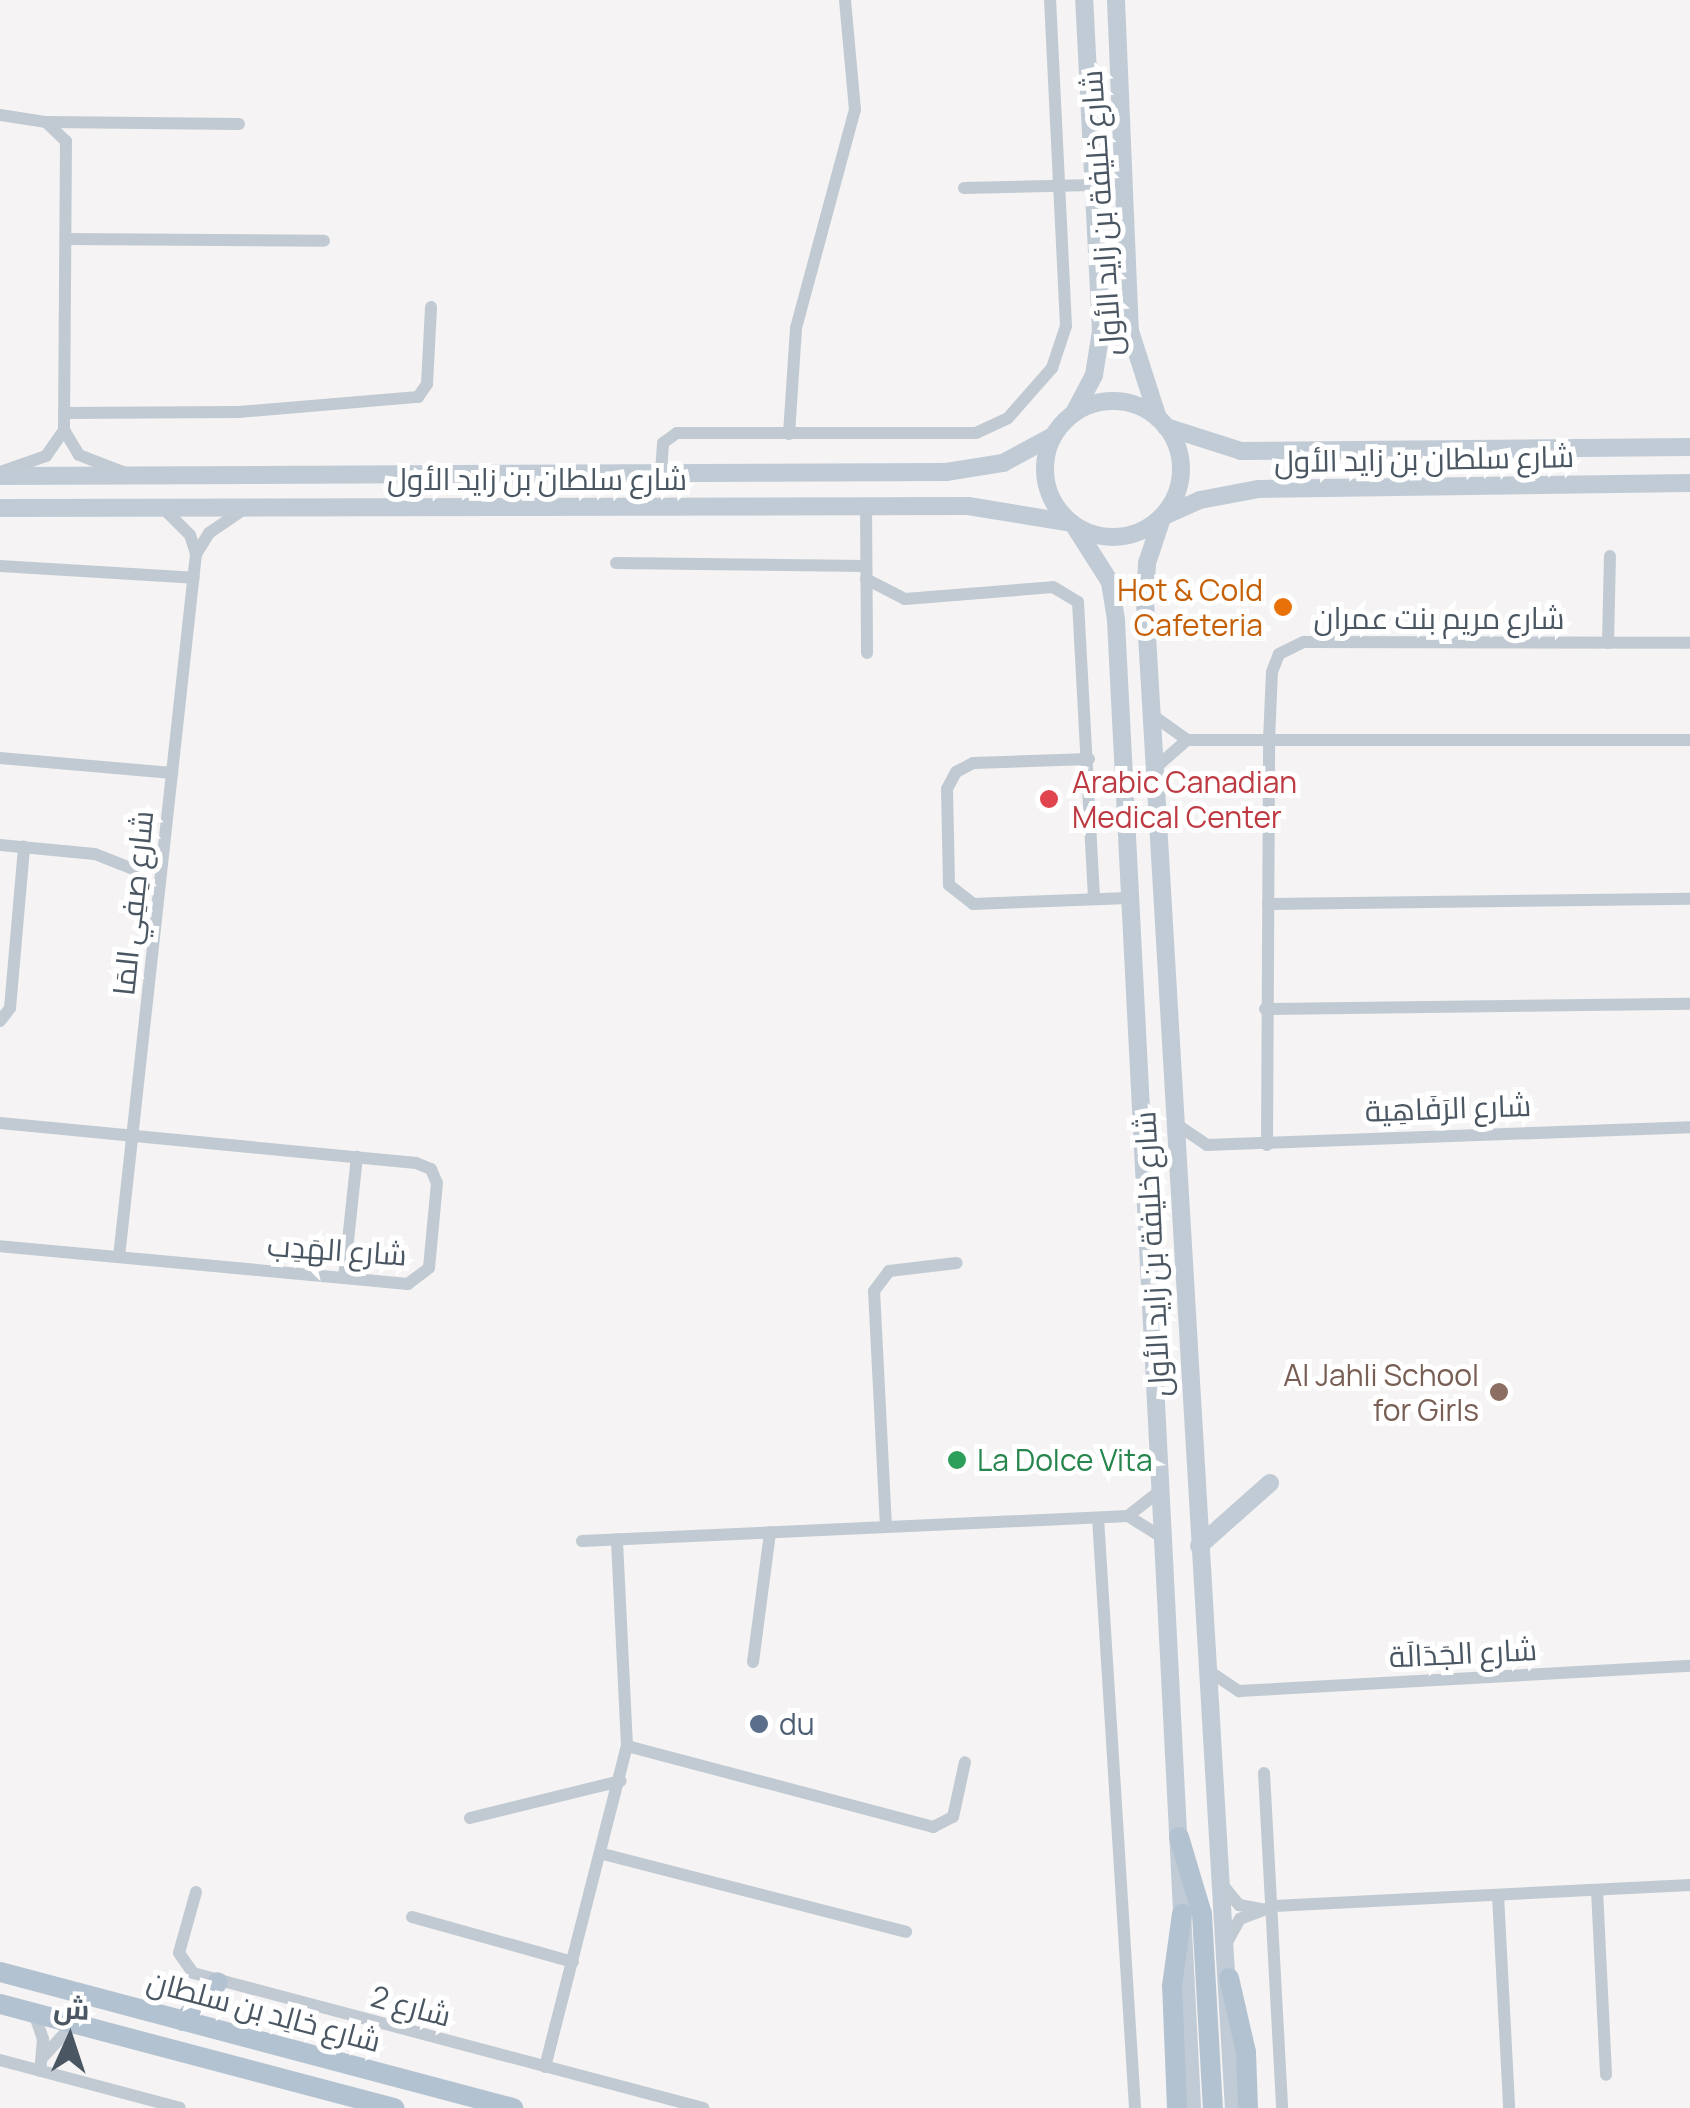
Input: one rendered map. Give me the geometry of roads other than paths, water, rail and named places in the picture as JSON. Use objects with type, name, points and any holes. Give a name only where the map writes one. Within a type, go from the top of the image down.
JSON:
[{"type":"main road","name":"شارع خليفة بن زايد الأول","points":[[1116,0],[1130,330],[1162,423]]},
{"type":"main road","name":"شارع خليفة بن زايد الأول","points":[[1073,414],[1101,346],[1083,1]]},
{"type":"main road","points":[[1117,402],[1162,423],[1181,474],[1162,517],[1124,536],[1074,525],[1054,502],[1045,476],[1053,436],[1073,414],[1117,402]]},
{"type":"main road","name":"شارع سلطان بن زايد الأول","points":[[1162,423],[1194,442],[1241,452],[1690,447]]},
{"type":"main road","name":"شارع سلطان بن زايد الأول","points":[[0,474],[965,471],[1020,456],[1053,436]]},
{"type":"main road","name":"شارع سلطان بن زايد الأول","points":[[1162,517],[1200,500],[1259,489],[1690,483]]},
{"type":"main road","name":"شارع سلطان بن زايد الأول","points":[[0,508],[990,507],[1074,525]]},
{"type":"main road","name":"شارع خليفة بن زايد الأول","points":[[1162,517],[1144,578],[1175,1170],[1205,1667],[1229,1978],[1234,2108]]},
{"type":"main road","name":"شارع خليفة بن زايد الأول","points":[[1074,525],[1103,567],[1114,600],[1192,2108]]},
{"type":"main road","points":[[1199,1546],[1270,1484]]},
{"type":"main road","points":[[1179,1837],[1202,1914],[1212,2108]]},
{"type":"main road","points":[[1178,2108],[1172,1986],[1182,1914]]},
{"type":"main road","name":"شارع خالِد بن سلطان","points":[[0,1972],[513,2108]]},
{"type":"main road","points":[[1229,1978],[1246,2052],[1248,2108]]},
{"type":"main road","points":[[183,2021],[218,1982]]},
{"type":"main road","name":"شارع خالِد بن سلطان","points":[[0,2004],[395,2108]]},
{"type":"street","points":[[790,434],[796,328],[855,110],[845,0]]},
{"type":"street","points":[[661,472],[663,444],[677,433],[945,437],[976,433],[1008,418],[1052,368],[1065,337],[1050,0]]},
{"type":"street","points":[[0,115],[46,122],[239,124]]},
{"type":"street","points":[[46,122],[66,141],[64,430],[79,455],[132,476]]},
{"type":"street","points":[[964,188],[1094,185]]},
{"type":"street","points":[[66,239],[324,241]]},
{"type":"street","points":[[64,412],[238,412],[418,397],[428,384],[432,307]]},
{"type":"street","points":[[0,474],[46,456],[64,430]]},
{"type":"street","points":[[866,506],[867,653]]},
{"type":"street","points":[[196,554],[209,534],[247,507]]},
{"type":"street","points":[[163,508],[190,535],[196,554]]},
{"type":"street","name":"شارع صِفِي المَا","points":[[119,1257],[196,554]]},
{"type":"street","points":[[1608,643],[1610,556]]},
{"type":"street","points":[[616,563],[866,572],[904,599],[1053,587],[1074,596],[1084,616],[1094,898]]},
{"type":"street","points":[[0,566],[194,578]]},
{"type":"street","name":"شارع مريم بنت عمران","points":[[1267,1145],[1265,1009],[1274,666],[1296,643],[1690,643]]},
{"type":"street","points":[[1151,714],[1187,740]]},
{"type":"street","points":[[1154,770],[1166,751],[1187,740],[1690,740]]},
{"type":"street","points":[[0,758],[172,774]]},
{"type":"street","points":[[1089,759],[973,763],[956,772],[948,789],[948,878],[956,896],[973,904],[1128,898]]},
{"type":"street","points":[[0,845],[95,854],[133,868]]},
{"type":"street","points":[[0,1021],[24,848]]},
{"type":"street","points":[[1268,904],[1690,899]]},
{"type":"street","points":[[1265,1009],[1690,1004]]},
{"type":"street","points":[[1172,1117],[1186,1136],[1207,1145],[1175,1170]]},
{"type":"street","name":"شارع الهَدِب","points":[[0,1123],[422,1164],[434,1173],[430,1263],[423,1278],[408,1284],[0,1246]]},
{"type":"street","name":"شارع الرَفَاهِية","points":[[1207,1145],[1267,1145],[1362,1135],[1690,1127]]},
{"type":"street","points":[[344,1278],[357,1158]]},
{"type":"street","points":[[886,1527],[874,1291],[889,1271],[957,1263]]},
{"type":"street","points":[[582,1541],[1128,1516],[1161,1490]]},
{"type":"street","points":[[1128,1516],[1162,1538]]},
{"type":"street","points":[[1098,1518],[1136,2108]]},
{"type":"street","points":[[754,1662],[770,1532]]},
{"type":"street","points":[[545,2067],[603,1854],[627,1746],[617,1539]]},
{"type":"street","name":"شارع الجَدَالَة","points":[[1239,1691],[1690,1666]]},
{"type":"street","points":[[1205,1667],[1239,1691],[1220,1702],[1210,1719]]},
{"type":"street","points":[[627,1746],[933,1826],[953,1817],[964,1762]]},
{"type":"street","points":[[1264,1773],[1282,2108]]},
{"type":"street","points":[[470,1818],[621,1781]]},
{"type":"street","points":[[603,1854],[906,1932]]},
{"type":"street","points":[[1220,1882],[1231,1900],[1269,1908],[1690,1885]]},
{"type":"street","points":[[1597,1890],[1606,2075]]},
{"type":"street","name":"شارع 2","points":[[196,1892],[180,1959],[193,1973],[702,2108]]},
{"type":"street","points":[[1498,1895],[1509,2108]]},
{"type":"street","points":[[1226,1944],[1236,1922],[1269,1908]]},
{"type":"street","points":[[412,1917],[574,1962]]},
{"type":"street","points":[[34,2013],[42,2064]]},
{"type":"street","points":[[42,2064],[74,2023]]},
{"type":"street","points":[[0,2060],[42,2064],[180,2108]]},
{"type":"place","name":"Hot & Cold Cafeteria","points":[[1283,607]]},
{"type":"place","name":"Arabic Canadian Medical Center","points":[[1049,799]]},
{"type":"place","name":"Al Jahli School for Girls","points":[[1499,1392]]},
{"type":"place","name":"La Dolce Vita","points":[[957,1460]]},
{"type":"place","name":"du","points":[[759,1724]]}]
